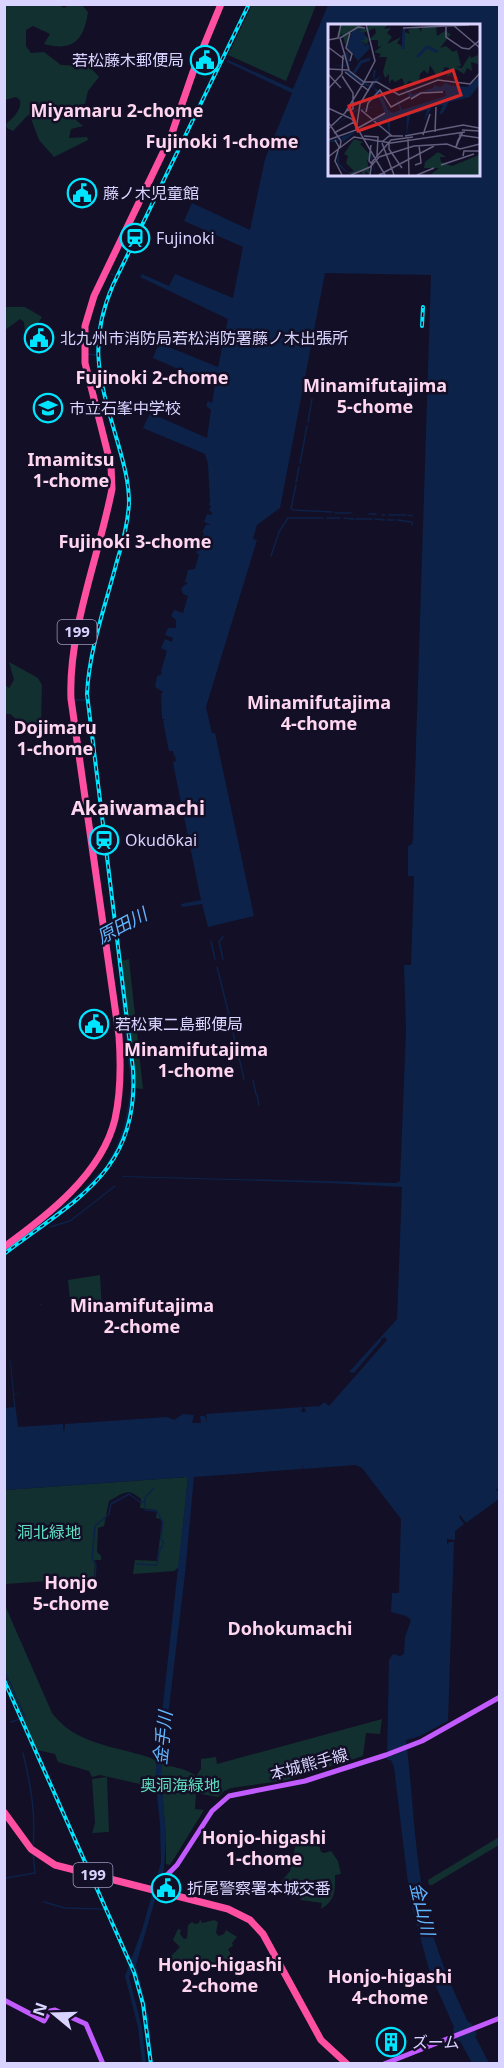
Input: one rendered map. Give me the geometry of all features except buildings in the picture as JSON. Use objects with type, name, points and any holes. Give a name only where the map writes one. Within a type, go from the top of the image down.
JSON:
[{"type":"highway","name":"199","points":[[4,1245],[53,1210],[80,1181],[101,1152],[115,1119],[120,1074],[118,1036],[70,678],[76,638],[112,489],[110,457],[86,369],[85,326],[94,296],[171,136],[220,4]]},
{"type":"highway","name":"199","points":[[4,1812],[34,1851],[55,1865],[156,1888],[228,1909],[256,1926],[263,1934],[321,2040],[348,2064]]},
{"type":"main road","name":"本城熊手線","points":[[156,1888],[177,1864],[212,1810],[229,1796],[304,1781],[386,1754],[439,1732],[500,1696]]},
{"type":"main road","points":[[4,2000],[45,2021],[50,2011],[55,2010],[86,2024],[103,2064]]},
{"type":"main road","points":[[384,2064],[500,2018]]},
{"type":"main road","points":[[376,2064],[454,2036]]},
{"type":"green space","points":[[5,4],[59,5],[64,8],[69,5],[82,5],[88,12],[84,30],[80,37],[70,45],[44,44],[50,34],[33,26],[26,30],[26,46],[31,53],[44,52],[61,65],[89,66],[99,77],[88,91],[85,104],[69,106],[69,118],[75,119],[83,126],[71,129],[69,138],[87,137],[88,140],[54,157],[39,140],[30,116],[28,115],[13,131],[7,128],[6,124],[20,107],[20,100],[16,97],[5,100]]},
{"type":"green space","points":[[252,5],[316,5],[286,81],[228,55]]},
{"type":"green space","points":[[5,307],[25,307],[42,317],[31,335],[25,333],[24,322],[20,319],[5,330]]},
{"type":"green space","points":[[9,662],[38,678],[42,685],[41,723],[24,726],[10,714],[5,714],[5,685],[9,688],[14,680]]},
{"type":"green space","points":[[129,959],[143,1089],[135,1088],[121,961]]},
{"type":"green space","points":[[100,1275],[102,1309],[71,1310],[68,1280]]},
{"type":"green space","name":"洞北緑地","points":[[188,1477],[179,1567],[174,1571],[133,1574],[135,1560],[157,1561],[162,1522],[156,1518],[157,1510],[140,1508],[141,1499],[129,1492],[109,1501],[104,1526],[98,1528],[97,1552],[101,1560],[95,1560],[94,1578],[5,1584],[5,1490]]},
{"type":"green space","name":"奥洞海緑地","points":[[4,1603],[52,1713],[61,1723],[84,1738],[148,1757],[196,1776],[201,1769],[201,1759],[216,1757],[217,1764],[382,1719],[380,1734],[366,1733],[363,1756],[287,1780],[231,1788],[218,1797],[196,1793],[195,1809],[204,1810],[170,1865],[166,1864],[162,1789],[100,1775],[92,1777],[89,1771],[58,1762],[55,1754],[37,1750],[5,1675]]},
{"type":"green space","points":[[107,1777],[109,1832],[92,1833],[95,1823],[92,1779]]},
{"type":"green space","points":[[303,1836],[317,1838],[321,1852],[331,1851],[338,1861],[341,1874],[335,1875],[334,1895],[330,1902],[321,1909],[322,1903],[301,1900],[300,1895],[280,1883],[290,1871],[295,1847]]},
{"type":"green space","points":[[499,1837],[499,1845],[429,1885],[428,1880]]},
{"type":"green space","points":[[200,1919],[202,1923],[214,1920],[218,1922],[216,1933],[219,1936],[226,1930],[237,1937],[232,1943],[233,1946],[228,1949],[237,1966],[210,1965],[199,1969],[198,1964],[168,1969],[165,1962],[180,1947],[173,1940],[178,1929],[181,1930],[180,1934],[184,1939],[187,1938],[188,1925],[192,1922],[199,1923]]},
{"type":"water","points":[[328,5],[499,5],[500,1488],[496,1489],[499,1499],[466,1523],[460,1515],[464,1524],[455,1531],[455,1540],[447,1539],[447,1545],[449,1542],[454,1542],[448,1721],[420,1736],[406,1740],[425,1905],[438,1952],[452,1987],[468,2022],[477,2034],[475,2036],[489,2063],[472,2063],[460,2041],[457,2041],[454,2027],[430,1973],[410,1900],[394,1767],[391,1760],[387,1760],[389,1660],[393,1654],[400,1656],[404,1654],[405,1637],[411,1620],[406,1616],[391,1612],[392,1593],[399,1593],[401,1519],[362,1468],[356,1465],[303,1469],[302,1465],[302,1469],[194,1477],[161,1774],[166,1838],[164,1869],[136,1965],[149,2018],[152,2054],[146,2011],[135,1967],[129,1977],[142,2028],[146,2063],[142,2063],[138,2027],[125,1976],[142,1930],[161,1862],[155,1777],[188,1477],[5,1490],[5,1408],[14,1407],[10,1362],[7,1358],[11,1362],[14,1394],[23,1393],[14,1395],[18,1427],[63,1424],[64,1433],[65,1424],[167,1417],[174,1420],[183,1414],[194,1415],[192,1423],[201,1423],[200,1416],[205,1416],[207,1423],[206,1414],[303,1407],[301,1412],[306,1412],[304,1407],[320,1406],[324,1402],[329,1406],[387,1340],[385,1337],[354,1373],[349,1372],[397,1319],[402,1187],[124,1177],[113,1173],[122,1176],[396,1183],[400,1181],[406,1030],[404,965],[411,965],[414,876],[408,876],[408,846],[412,844],[413,839],[431,275],[325,273],[280,508],[257,525],[253,539],[257,540],[206,707],[212,733],[215,733],[254,916],[208,927],[202,904],[182,907],[181,904],[201,900],[173,762],[176,761],[175,756],[172,757],[174,756],[173,751],[169,751],[163,721],[165,719],[162,719],[161,694],[163,692],[155,687],[157,676],[162,674],[167,651],[161,648],[165,639],[172,642],[173,638],[165,635],[168,628],[176,628],[176,620],[171,616],[174,610],[183,613],[188,596],[183,594],[181,588],[188,583],[185,582],[188,570],[195,569],[199,554],[196,553],[204,533],[202,532],[206,525],[211,525],[204,522],[207,514],[212,515],[212,513],[209,510],[211,506],[208,504],[210,503],[208,464],[205,454],[143,428],[150,413],[207,438],[211,410],[206,406],[208,401],[212,403],[215,385],[153,358],[159,343],[218,367],[228,319],[140,277],[142,274],[169,286],[175,274],[233,298],[243,247],[184,221],[192,203],[250,230],[265,159],[292,93],[227,62],[228,60],[293,89]]},
{"type":"waterway","points":[[111,274],[115,275]]},
{"type":"waterway","points":[[87,354],[96,355]]},
{"type":"waterway","points":[[308,422],[312,399]]},
{"type":"waterway","points":[[300,463],[307,426]]},
{"type":"waterway","points":[[296,482],[299,467]]},
{"type":"waterway","points":[[296,485],[291,508],[293,510],[332,512]]},
{"type":"waterway","points":[[335,513],[351,513]]},
{"type":"waterway","points":[[369,514],[376,514]]},
{"type":"waterway","points":[[389,515],[406,515]]},
{"type":"waterway","points":[[408,515],[412,516]]},
{"type":"waterway","points":[[271,556],[279,532],[288,518],[323,518]]},
{"type":"waterway","points":[[327,518],[340,518]]},
{"type":"waterway","points":[[344,518],[354,519]]},
{"type":"waterway","points":[[356,519],[372,519]]},
{"type":"waterway","points":[[375,519],[384,520]]},
{"type":"waterway","points":[[387,520],[394,520]]},
{"type":"waterway","points":[[397,520],[412,522],[412,525]]},
{"type":"waterway","points":[[74,700],[85,700]]},
{"type":"waterway","points":[[223,937],[219,942],[223,959]]},
{"type":"waterway","points":[[211,941],[215,959]]},
{"type":"waterway","points":[[121,961],[135,1088]]},
{"type":"waterway","points":[[118,962],[132,1088]]},
{"type":"waterway","points":[[217,967],[229,1015]]},
{"type":"waterway","points":[[231,1024],[244,1079]]},
{"type":"waterway","points":[[253,1080],[256,1094]]},
{"type":"waterway","points":[[108,1163],[118,1146],[124,1128],[131,1090]]},
{"type":"waterway","points":[[257,1095],[259,1105]]},
{"type":"waterway","points":[[56,1212],[83,1191],[99,1174]]},
{"type":"waterway","points":[[50,1227],[70,1221],[115,1186]]},
{"type":"waterway","points":[[145,1507],[145,1498],[154,1488]]},
{"type":"waterway","points":[[95,1579],[96,1564],[92,1559],[95,1526],[109,1514],[111,1504],[129,1494],[140,1502],[145,1502]]},
{"type":"waterway","points":[[145,1510],[157,1511],[163,1523],[161,1539],[164,1543]]},
{"type":"waterway","points":[[137,1564],[157,1565],[163,1545]]},
{"type":"waterway","points":[[4,1669],[25,1717],[11,1722]]},
{"type":"waterway","points":[[23,1753],[32,1801],[33,1848]]},
{"type":"waterway","points":[[6,1878],[35,1873],[33,1853]]},
{"type":"waterway","points":[[44,1902],[65,1908],[103,1909]]},
{"type":"railway","points":[[4,1254],[55,1217],[97,1180],[114,1159],[126,1134],[132,1104],[133,1069],[87,694],[94,643],[123,540],[129,503],[125,471],[101,381],[98,345],[100,326],[113,285],[249,4]]},
{"type":"railway","points":[[422,326],[423,307]]},
{"type":"railway","points":[[4,1680],[134,1972],[143,2004],[151,2064]]},
{"type":"place","name":"若松藤木郵便局","points":[[205,60]]},
{"type":"place","name":"藤ノ木児童館","points":[[82,193]]},
{"type":"place","name":"Fujinoki","points":[[135,238]]},
{"type":"place","name":"北九州市消防局若松消防署藤ノ木出張所","points":[[39,338]]},
{"type":"place","name":"市立石峯中学校","points":[[48,408]]},
{"type":"place","name":"Okudōkai","points":[[104,840]]},
{"type":"place","name":"若松東二島郵便局","points":[[94,1024]]},
{"type":"place","name":"折尾警察署本城交番","points":[[166,1888]]},
{"type":"place","name":"ズーム","points":[[391,2042]]},
{"type":"district","name":"Miyamaru 2-chome","points":[[117,111]]},
{"type":"district","name":"Fujinoki 1-chome","points":[[222,142]]},
{"type":"district","name":"Fujinoki 2-chome","points":[[152,378]]},
{"type":"district","name":"Minamifutajima 5-chome","points":[[375,396]]},
{"type":"district","name":"Imamitsu 1-chome","points":[[71,470]]},
{"type":"district","name":"Fujinoki 3-chome","points":[[135,542]]},
{"type":"district","name":"Minamifutajima 4-chome","points":[[319,713]]},
{"type":"district","name":"Dojimaru 1-chome","points":[[55,738]]},
{"type":"district","name":"Akaiwamachi","points":[[138,808]]},
{"type":"district","name":"Minamifutajima 1-chome","points":[[196,1060]]},
{"type":"district","name":"Minamifutajima 2-chome","points":[[142,1316]]},
{"type":"district","name":"Honjo 5-chome","points":[[71,1593]]},
{"type":"district","name":"Dohokumachi","points":[[290,1629]]},
{"type":"district","name":"Honjo-higashi 1-chome","points":[[264,1848]]},
{"type":"district","name":"Honjo-higashi 2-chome","points":[[220,1975]]},
{"type":"district","name":"Honjo-higashi 4-chome","points":[[390,1987]]},
{"type":"water label","name":"原田川","points":[[122,926]]},
{"type":"water label","name":"金手川","points":[[163,1738]]},
{"type":"water label","name":"金山川","points":[[422,1909]]}]
